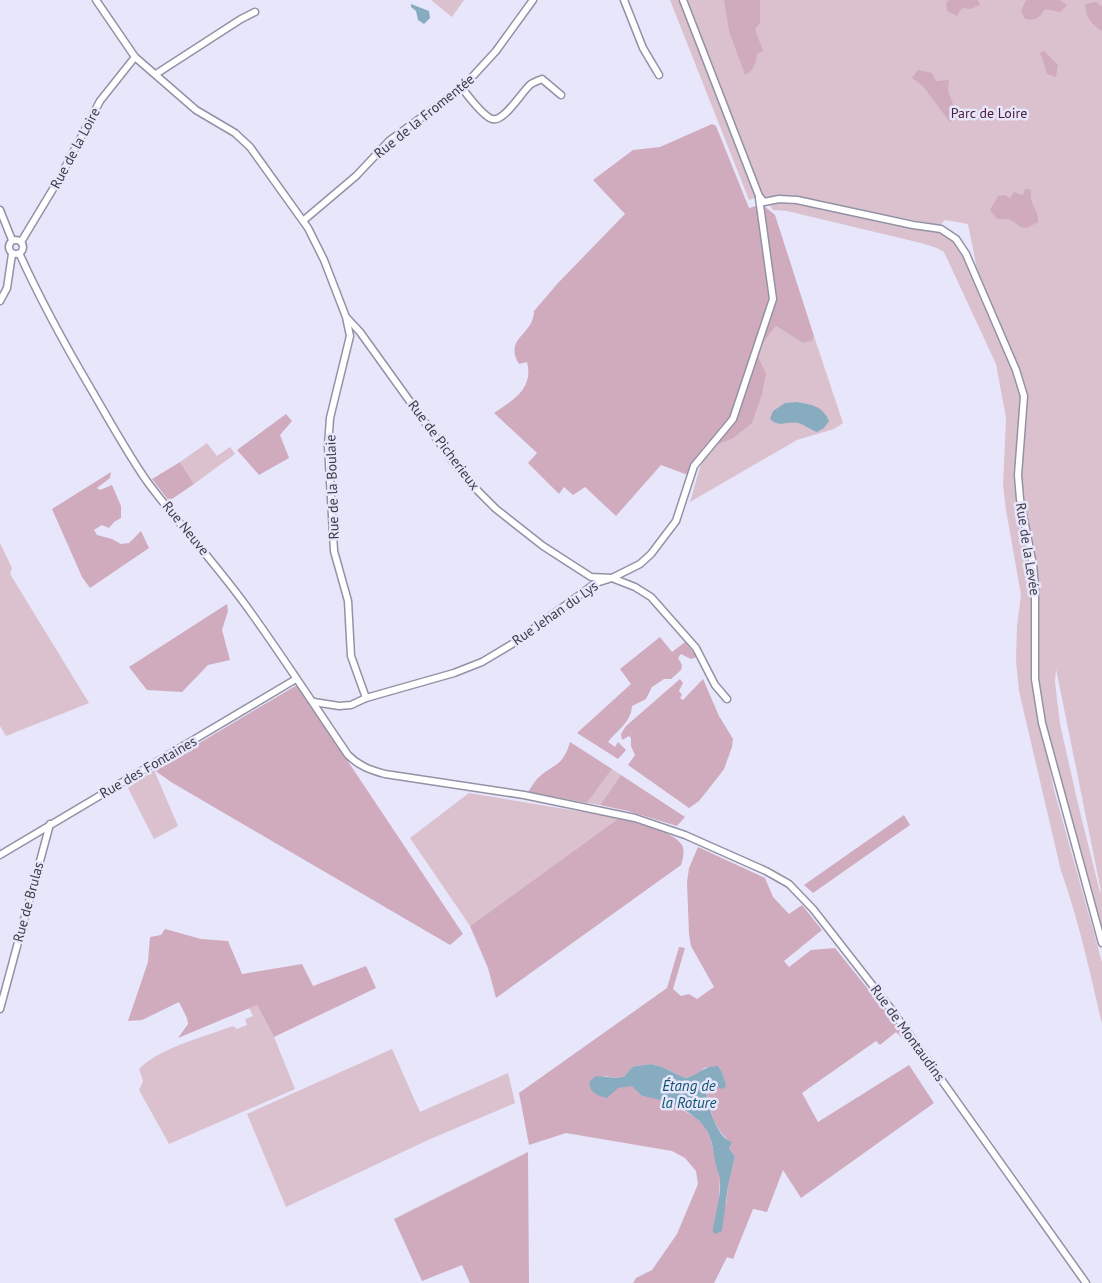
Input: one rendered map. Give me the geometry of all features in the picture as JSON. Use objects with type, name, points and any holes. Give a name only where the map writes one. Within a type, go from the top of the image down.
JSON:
[{"type":"street","name":"Rue de la Boulaie","points":[[96,0],[135,57],[196,110],[234,133],[250,147],[304,220],[346,317],[349,339],[330,418],[328,446],[334,551],[348,601],[350,656],[366,698]]},
{"type":"street","name":"Rue de la Fromentée","points":[[304,220],[356,176],[389,141],[462,88],[496,51],[533,0]]},
{"type":"street","points":[[624,0],[643,48],[659,74]]},
{"type":"street","name":"Rue Jehan du Lys","points":[[314,702],[339,706],[351,705],[366,698],[454,673],[482,662],[517,641],[596,582],[612,578],[640,564],[651,554],[676,522],[694,466],[733,419],[772,299],[758,196],[683,0]]},
{"type":"street","points":[[156,74],[240,18],[255,12]]},
{"type":"street","name":"Rue de la Loire","points":[[21,242],[59,179],[100,101],[135,57]]},
{"type":"street","points":[[462,88],[487,116],[493,120],[498,119],[504,114],[531,84],[542,79],[561,95]]},
{"type":"street","name":"Rue de la Levée","points":[[758,196],[764,202],[779,199],[797,200],[913,225],[941,228],[956,239],[966,254],[1010,356],[1024,396],[1018,476],[1020,499],[1033,565],[1035,586],[1035,679],[1042,723],[1102,944]]},
{"type":"street","points":[[0,210],[12,240],[9,248],[12,254],[7,288],[0,301]]},
{"type":"street","points":[[12,240],[21,242],[23,245],[20,255],[12,254]]},
{"type":"street","name":"Rue Neuve","points":[[20,255],[78,368],[130,457],[253,615],[354,761],[371,770],[385,774]]},
{"type":"street","name":"Rue de Picherieux","points":[[346,317],[363,336],[457,467],[496,510],[543,546],[591,577],[612,578],[651,596],[696,648],[715,685],[727,699]]},
{"type":"street","points":[[349,339],[356,334],[363,336]]},
{"type":"street","name":"Rue des Fontaines","points":[[0,854],[296,679]]},
{"type":"street","name":"Rue de Montaudins","points":[[385,774],[524,795],[635,818],[685,835],[780,878],[813,909],[891,1009],[1086,1283]]},
{"type":"street","name":"Rue de Brulas","points":[[0,1009],[50,824]]},
{"type":"green space","points":[[431,0],[464,0],[452,17]]},
{"type":"green space","points":[[670,0],[682,0],[757,197],[749,200]]},
{"type":"green space","name":"Parc de Loire","points":[[686,0],[1102,0],[1102,937],[1044,722],[1037,681],[1037,607],[1021,489],[1015,465],[1014,471],[1020,525],[1031,581],[1032,676],[1054,790],[1102,962],[1102,1024],[1079,928],[1061,871],[1019,691],[1016,661],[1017,626],[1021,595],[1003,485],[1006,418],[996,364],[944,252],[921,243],[787,211],[773,210],[769,204],[774,202],[792,202],[915,228],[943,232],[958,245],[972,270],[982,294],[968,224],[945,220],[940,225],[783,196],[766,198],[760,192]],"holes":[[[1056,669],[1101,891],[1078,804],[1060,724],[1055,682]]]},
{"type":"green space","points":[[776,326],[803,343],[812,341],[814,336],[843,423],[834,429],[797,440],[690,502],[702,460],[716,445],[732,439],[758,349]]},
{"type":"green space","points":[[207,443],[217,456],[230,447],[235,454],[194,484],[180,462]]},
{"type":"green space","points":[[0,543],[12,568],[10,574],[89,703],[6,736],[0,726]]},
{"type":"green space","points":[[612,769],[621,775],[600,805],[587,803]]},
{"type":"green space","points":[[154,770],[178,826],[154,839],[128,788]]},
{"type":"green space","points":[[469,793],[619,818],[470,926],[410,838]]},
{"type":"green space","points":[[257,1005],[274,1037],[295,1089],[169,1144],[139,1090],[143,1081],[139,1069],[148,1061],[183,1043],[233,1026],[237,1029],[247,1025],[245,1019],[253,1016],[249,1008]]},
{"type":"green space","points":[[392,1049],[420,1112],[508,1073],[515,1103],[428,1140],[286,1207],[247,1114]]},
{"type":"shaded area","points":[[724,0],[760,0],[760,23],[755,29],[763,51],[757,54],[754,66],[745,75],[729,31]]},
{"type":"shaded area","points":[[949,0],[978,0],[980,5],[971,9],[962,8],[957,16],[947,11],[946,3]]},
{"type":"shaded area","points":[[1026,0],[1059,0],[1067,5],[1060,12],[1045,9],[1037,18],[1029,20],[1025,19],[1021,10]]},
{"type":"shaded area","points":[[1096,2],[1102,6],[1102,31],[1090,20],[1086,9],[1085,4]]},
{"type":"shaded area","points":[[1044,51],[1058,65],[1056,77],[1047,74],[1040,53]]},
{"type":"shaded area","points":[[918,70],[932,73],[936,81],[949,80],[948,91],[958,117],[950,122],[922,85],[912,78]]},
{"type":"shaded area","points":[[712,124],[716,126],[749,208],[756,206],[771,297],[730,419],[690,466],[688,475],[661,465],[616,516],[585,487],[573,495],[564,487],[559,494],[528,463],[537,453],[494,413],[515,398],[525,387],[528,371],[527,362],[519,364],[515,355],[515,348],[533,319],[534,311],[558,283],[625,214],[593,180],[633,150],[660,147]]},
{"type":"shaded area","points":[[1025,189],[1031,190],[1031,200],[1037,213],[1038,222],[1027,228],[1020,227],[1010,220],[997,219],[990,210],[998,196],[1005,195],[1010,198],[1014,192],[1023,195]]},
{"type":"shaded area","points":[[763,205],[775,215],[814,336],[812,341],[803,343],[776,326],[758,349],[775,298]]},
{"type":"shaded area","points":[[757,354],[766,374],[762,394],[752,423],[732,439],[716,445],[734,421]]},
{"type":"shaded area","points":[[286,414],[292,421],[280,435],[289,458],[259,475],[237,450]]},
{"type":"shaded area","points":[[180,462],[194,484],[169,501],[152,479]]},
{"type":"shaded area","points":[[111,472],[110,478],[97,488],[100,490],[112,485],[121,506],[121,518],[109,528],[102,525],[94,530],[97,535],[112,539],[121,544],[129,543],[141,531],[149,548],[90,588],[82,577],[52,509]]},
{"type":"shaded area","points":[[227,604],[228,611],[222,630],[230,660],[208,665],[182,692],[147,690],[129,667]]},
{"type":"shaded area","points":[[660,637],[672,652],[685,642],[697,657],[691,659],[681,654],[678,658],[682,665],[681,670],[671,679],[664,679],[652,687],[646,699],[632,706],[626,722],[608,742],[615,747],[618,742],[626,750],[618,759],[577,733],[631,684],[620,669]]},
{"type":"shaded area","points":[[680,679],[683,683],[679,691],[682,695],[680,698],[683,700],[703,679],[719,716],[733,739],[724,769],[699,801],[689,808],[628,765],[635,755],[631,746],[631,738],[629,736],[622,740],[621,734],[626,726]]},
{"type":"shaded area","points":[[297,685],[463,934],[450,945],[171,782],[154,770]]},
{"type":"shaded area","points":[[570,742],[612,769],[587,803],[528,792],[538,778],[561,760]]},
{"type":"shaded area","points":[[621,775],[685,817],[677,826],[628,811],[600,805]]},
{"type":"shaded area","points":[[904,815],[910,825],[813,893],[804,885]]},
{"type":"shaded area","points":[[619,818],[663,832],[678,840],[683,850],[681,865],[496,998],[488,968],[470,926]]},
{"type":"shaded area","points":[[698,847],[765,878],[773,897],[789,914],[802,905],[822,930],[784,961],[789,967],[811,950],[835,948],[904,1034],[901,1037],[896,1032],[880,1045],[876,1041],[802,1093],[818,1122],[909,1065],[934,1103],[801,1198],[783,1170],[767,1212],[753,1209],[733,1259],[727,1257],[714,1283],[633,1283],[636,1278],[652,1270],[677,1234],[698,1184],[696,1171],[685,1158],[672,1151],[566,1133],[529,1145],[519,1093],[667,988],[679,947],[685,948],[673,989],[681,996],[689,994],[697,999],[714,987],[691,946],[687,882],[689,868]],"holes":[[[651,1064],[685,1078],[699,1074],[704,1068],[718,1066],[722,1072],[725,1087],[706,1088],[713,1118],[725,1138],[731,1142],[729,1148],[735,1157],[728,1186],[726,1205],[719,1197],[720,1178],[710,1137],[705,1127],[695,1117],[676,1106],[656,1098],[642,1096],[633,1086],[629,1085],[618,1088],[603,1076],[618,1078],[625,1076],[633,1067],[639,1065]]]},
{"type":"shaded area","points":[[165,929],[201,939],[228,941],[242,974],[302,964],[313,986],[366,966],[376,988],[274,1037],[257,1005],[178,1038],[188,1024],[179,1002],[142,1020],[128,1021],[148,962],[150,937],[161,935]]},
{"type":"shaded area","points":[[528,1152],[529,1283],[470,1283],[462,1265],[422,1281],[394,1219]]},
{"type":"water","points":[[411,4],[429,11],[430,18],[424,24],[418,20],[416,11],[411,7]]},
{"type":"water","points":[[796,402],[820,409],[829,421],[824,428],[817,432],[798,423],[780,424],[770,419],[773,411],[785,403]]},
{"type":"water","name":"Étang de la Roture","points":[[651,1064],[685,1078],[713,1066],[718,1066],[722,1072],[726,1086],[723,1089],[716,1087],[706,1089],[711,1113],[723,1136],[732,1142],[729,1148],[735,1157],[728,1186],[722,1231],[715,1234],[713,1228],[719,1198],[720,1179],[711,1139],[699,1121],[693,1115],[676,1106],[642,1096],[632,1086],[618,1088],[607,1098],[597,1094],[590,1088],[590,1081],[596,1076],[618,1078],[625,1076],[633,1067]]}]
